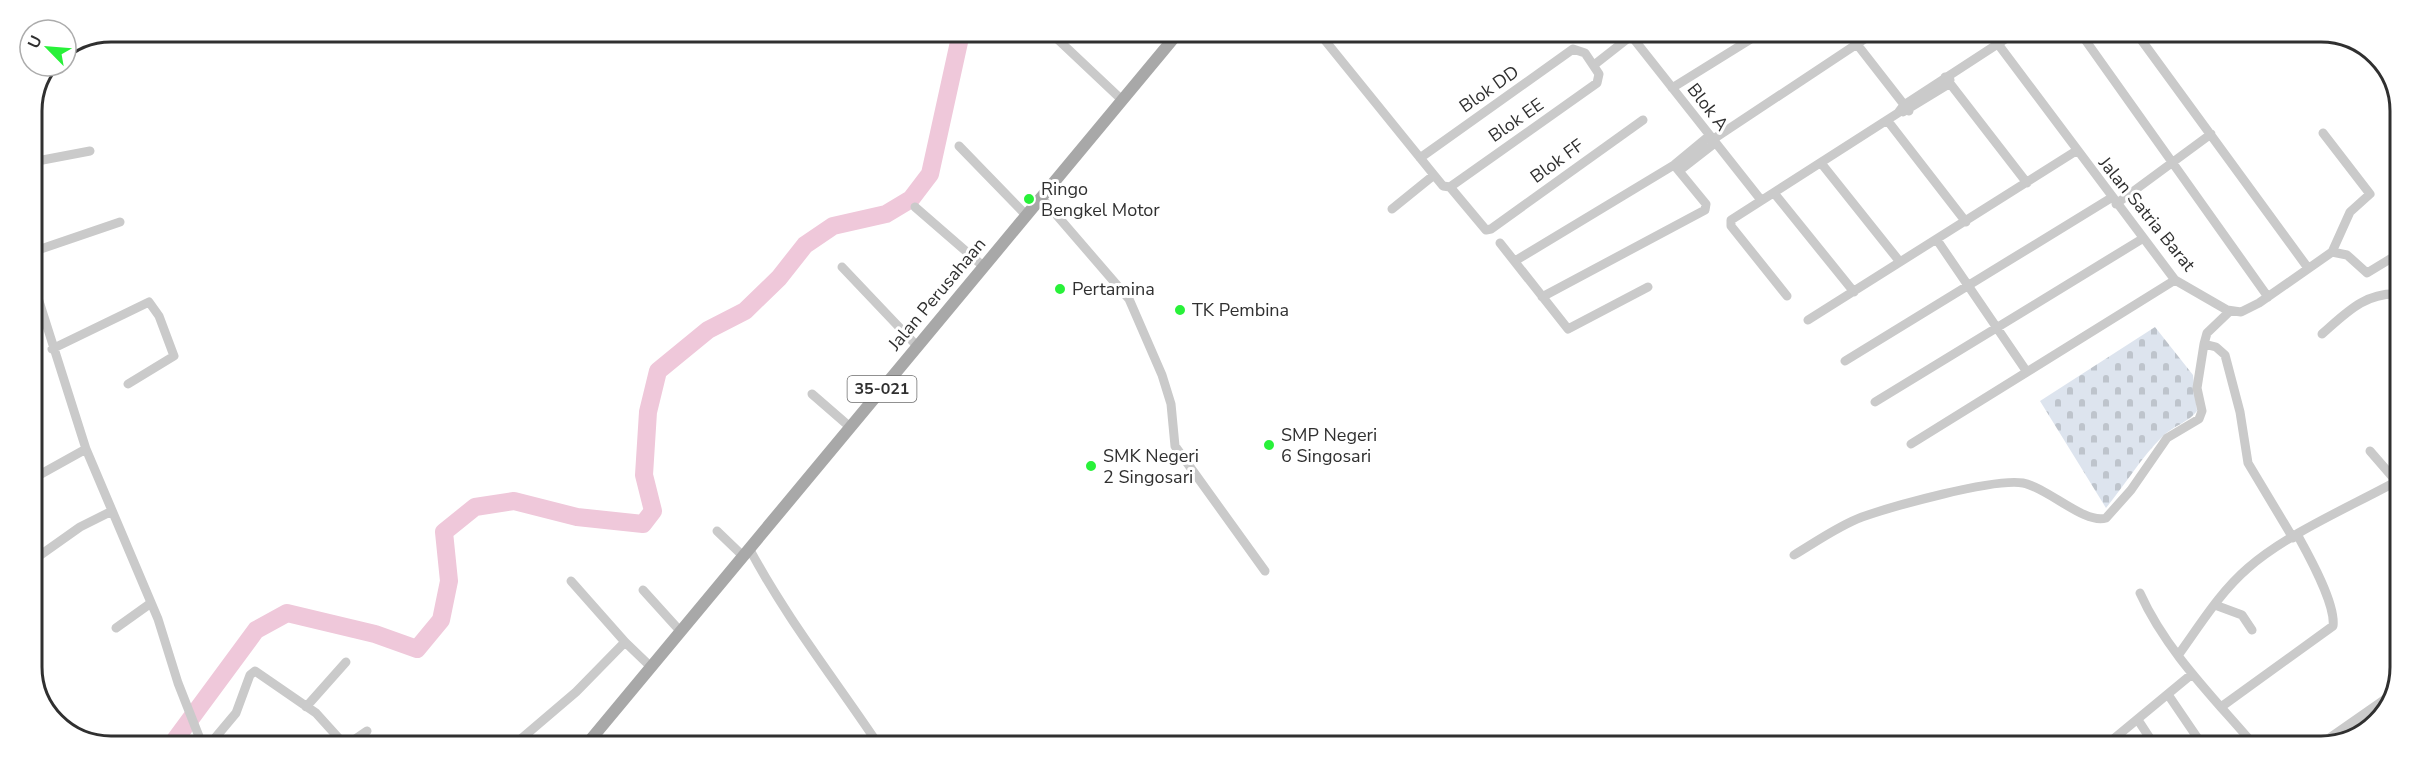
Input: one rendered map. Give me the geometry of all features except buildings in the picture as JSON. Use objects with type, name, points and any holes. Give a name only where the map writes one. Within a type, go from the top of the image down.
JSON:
[{"type":"main road","name":"Jalan Perusahaan","points":[[594,736],[1122,100],[1166,42]]},
{"type":"street","points":[[1057,42],[1122,100]]},
{"type":"street","points":[[1326,42],[1443,186],[1450,187]]},
{"type":"street","points":[[1594,65],[1622,42]]},
{"type":"street","name":"Blok A","points":[[1636,42],[1761,200]]},
{"type":"street","points":[[1672,88],[1737,42]]},
{"type":"street","points":[[1515,261],[1677,168],[1712,140],[1860,42]]},
{"type":"street","points":[[1786,296],[1730,225],[1732,219],[1904,110],[1998,42]]},
{"type":"street","name":"Jalan Satria Barat","points":[[2007,42],[2076,151],[2142,239],[2175,280],[2226,315]]},
{"type":"street","points":[[2087,42],[2268,297]]},
{"type":"street","points":[[2143,42],[2308,267]]},
{"type":"street","points":[[1857,44],[1904,110]]},
{"type":"street","name":"Blok DD","points":[[1420,158],[1574,49],[1578,49],[1594,65]]},
{"type":"street","name":"Blok EE","points":[[1450,187],[1599,80],[1599,74],[1594,65]]},
{"type":"street","points":[[1948,78],[2027,183]]},
{"type":"street","name":"Blok FF","points":[[1450,187],[1483,229],[1491,229],[1643,120]]},
{"type":"street","points":[[1887,120],[1966,222]]},
{"type":"street","points":[[1794,555],[1863,517],[1939,496],[2000,483],[2030,485],[2095,519],[2106,518],[2131,490],[2167,438],[2196,421],[2200,416],[2202,406],[2197,388],[2207,333],[2226,315],[2247,310],[2332,252],[2350,212],[2370,194],[2323,133]]},
{"type":"street","points":[[1845,361],[1967,285],[2114,201],[2172,165],[2211,134]]},
{"type":"street","points":[[959,146],[1026,215]]},
{"type":"street","points":[[42,160],[90,151]]},
{"type":"street","points":[[1808,320],[2076,151]]},
{"type":"street","points":[[1821,163],[1900,262]]},
{"type":"street","points":[[1542,297],[1705,210],[1706,204],[1677,168]]},
{"type":"street","points":[[1392,209],[1434,175]]},
{"type":"street","points":[[1774,193],[1854,292]]},
{"type":"street","points":[[1041,197],[1129,299],[1162,375],[1171,404],[1175,446],[1265,570]]},
{"type":"street","points":[[915,207],[983,266]]},
{"type":"street","points":[[42,249],[120,222]]},
{"type":"street","points":[[1875,402],[2142,239]]},
{"type":"street","points":[[1936,240],[2027,372]]},
{"type":"street","points":[[1500,243],[1569,330],[1648,287]]},
{"type":"street","points":[[2332,252],[2347,255],[2367,273],[2390,259]]},
{"type":"street","points":[[842,267],[917,346]]},
{"type":"street","points":[[1911,444],[2175,280]]},
{"type":"street","points":[[2322,334],[2367,298],[2390,294]]},
{"type":"street","points":[[52,349],[149,302],[159,316],[174,356],[129,384]]},
{"type":"street","points":[[42,314],[86,449],[151,603],[186,707],[199,736]]},
{"type":"street","points":[[2204,344],[2217,347],[2225,355],[2240,412],[2248,463],[2295,537],[2323,588],[2333,616],[2333,626],[2221,707]]},
{"type":"street","points":[[812,394],[850,427]]},
{"type":"street","points":[[42,473],[86,449]]},
{"type":"street","points":[[2370,451],[2390,472]]},
{"type":"street","points":[[2179,654],[2215,605],[2247,569],[2295,537],[2390,484]]},
{"type":"street","points":[[42,554],[80,527],[112,511]]},
{"type":"street","points":[[717,531],[746,552],[870,736]]},
{"type":"street","points":[[571,581],[625,642],[651,667]]},
{"type":"street","points":[[643,590],[681,632]]},
{"type":"street","points":[[2140,592],[2153,619],[2192,674],[2246,736]]},
{"type":"street","points":[[116,628],[151,603]]},
{"type":"street","points":[[2215,605],[2242,615],[2252,630]]},
{"type":"street","points":[[527,736],[576,692],[625,642]]},
{"type":"street","points":[[306,707],[346,662]]},
{"type":"street","points":[[217,736],[236,713],[250,675],[255,671],[318,715],[338,736]]},
{"type":"street","points":[[2117,736],[2169,696],[2192,674]]},
{"type":"street","points":[[2169,696],[2196,736]]},
{"type":"street","points":[[2337,733],[2379,704]]},
{"type":"street","points":[[2138,720],[2148,736]]},
{"type":"street","points":[[359,736],[367,731]]},
{"type":"green space","points":[[2155,327],[2193,375],[2197,411],[2155,444],[2106,508],[2040,401]]},
{"type":"waterway","points":[[178,736],[256,630],[287,613],[375,634],[417,649],[441,620],[449,581],[444,532],[475,507],[514,501],[577,517],[643,524],[653,511],[644,475],[648,412],[658,371],[708,330],[745,311],[779,278],[805,245],[833,226],[886,214],[911,199],[930,174],[959,42]]},
{"type":"place","name":"Ringo Bengkel Motor","points":[[1029,199]]},
{"type":"place","name":"Pertamina","points":[[1060,289]]},
{"type":"place","name":"TK Pembina","points":[[1180,310]]},
{"type":"place","name":"SMP Negeri 6 Singosari","points":[[1269,445]]},
{"type":"place","name":"SMK Negeri 2 Singosari","points":[[1091,466]]}]
